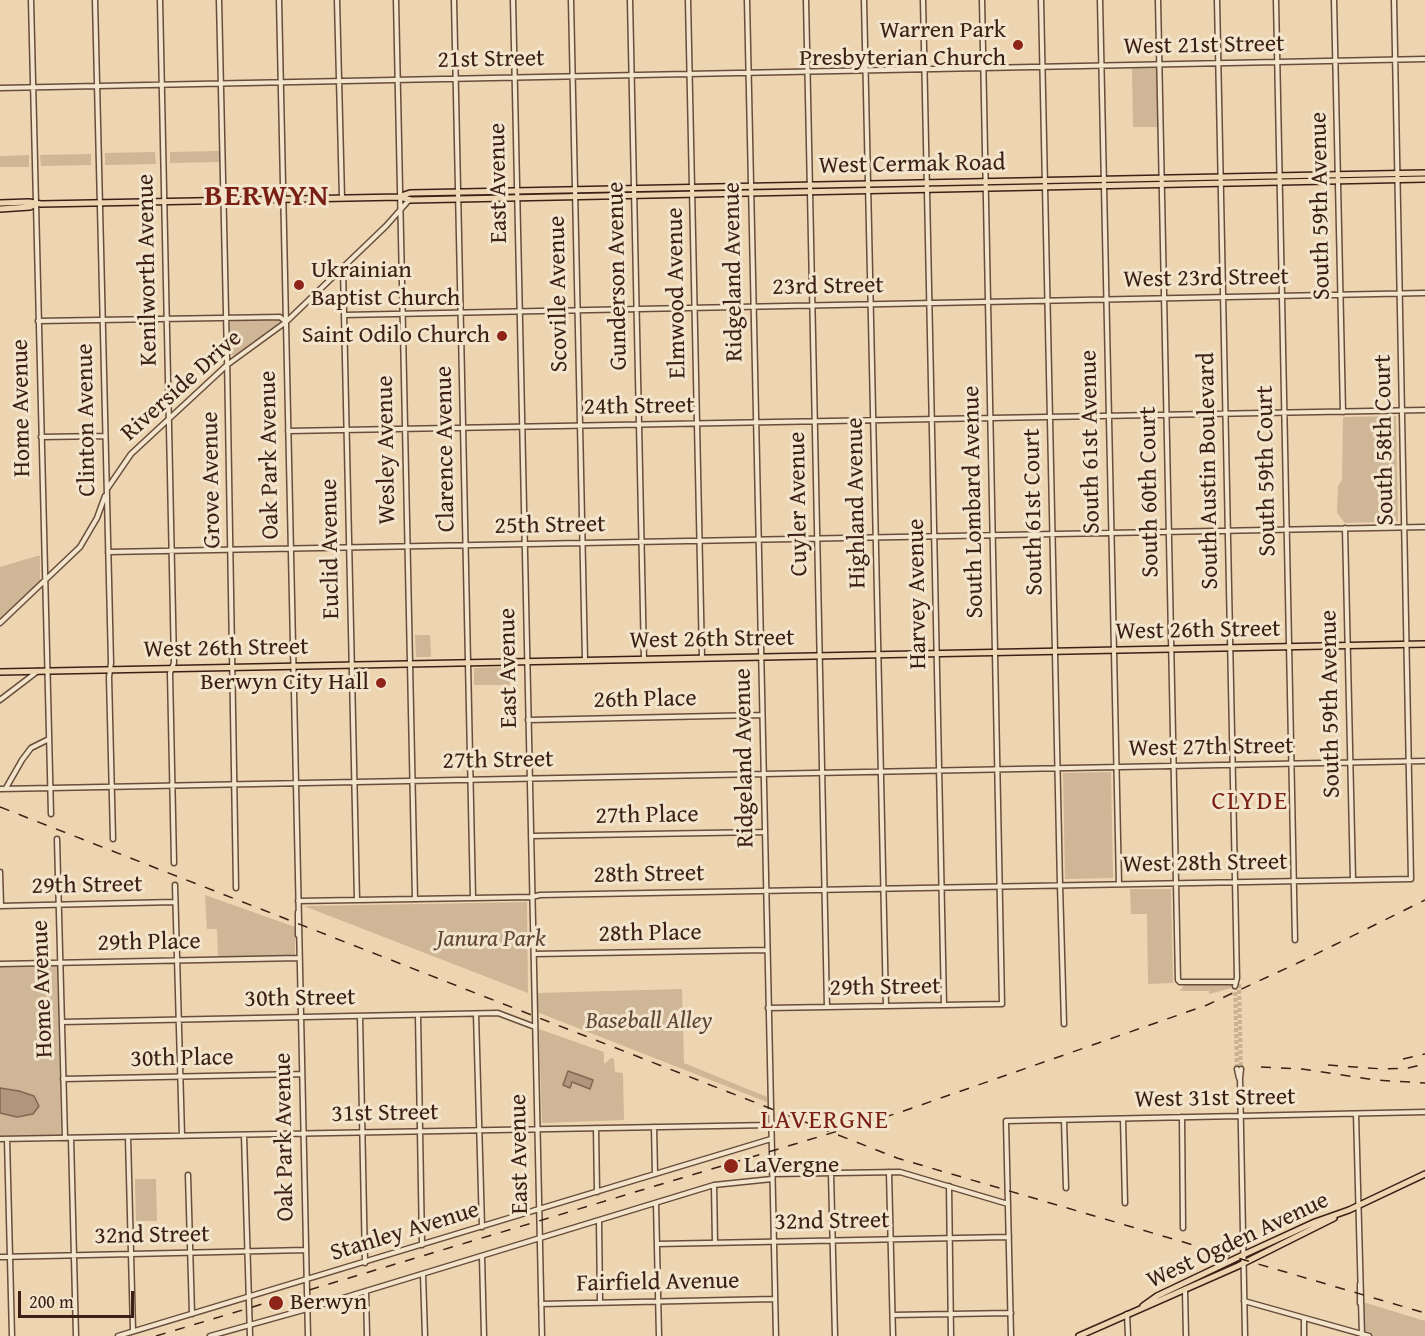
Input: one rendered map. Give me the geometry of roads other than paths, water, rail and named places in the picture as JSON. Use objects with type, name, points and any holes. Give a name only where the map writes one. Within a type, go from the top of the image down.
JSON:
[{"type":"main road","name":"West Cermak Road","points":[[0,203],[400,197],[517,190],[810,184],[927,189],[1045,183],[1338,178],[1425,173]]},
{"type":"main road","name":"West Cermak Road","points":[[1397,176],[1425,179]]},
{"type":"main road","name":"West Cermak Road","points":[[458,195],[517,198],[810,192],[927,182],[986,185]]},
{"type":"main road","name":"West Cermak Road","points":[[0,209],[30,207],[36,204]]},
{"type":"main road","name":"West 26th Street","points":[[0,672],[1425,645]]},
{"type":"main road","name":"West Ogden Avenue","points":[[1078,1336],[1243,1263],[1425,1174]]},
{"type":"main road","name":"West Ogden Avenue","points":[[1143,1306],[1157,1296],[1243,1255],[1315,1222],[1349,1210]]},
{"type":"street","name":"Home Avenue","points":[[31,0],[51,814]]},
{"type":"street","name":"Clinton Avenue","points":[[95,0],[113,839]]},
{"type":"street","name":"Kenilworth Avenue","points":[[160,0],[174,663],[170,673],[174,863]]},
{"type":"street","name":"Grove Avenue","points":[[219,0],[236,888]]},
{"type":"street","name":"Oak Park Avenue","points":[[279,0],[297,930],[308,1336]]},
{"type":"street","points":[[337,0],[342,198]]},
{"type":"street","name":"Wesley Avenue","points":[[396,0],[415,899]]},
{"type":"street","name":"Clarence Avenue","points":[[454,0],[473,898]]},
{"type":"street","name":"East Avenue","points":[[513,0],[542,1336]]},
{"type":"street","name":"Scoville Avenue","points":[[571,0],[585,660]]},
{"type":"street","name":"Gunderson Avenue","points":[[630,0],[644,659]]},
{"type":"street","name":"Elmwood Avenue","points":[[688,0],[702,658]]},
{"type":"street","name":"Ridgeland Avenue","points":[[747,0],[776,1336]]},
{"type":"street","name":"Cuyler Avenue","points":[[806,0],[827,1007]]},
{"type":"street","name":"Highland Avenue","points":[[864,0],[886,1006]]},
{"type":"street","name":"Harvey Avenue","points":[[923,0],[944,1005]]},
{"type":"street","name":"South Lombard Avenue","points":[[982,0],[1002,1004]]},
{"type":"street","name":"South 61st Court","points":[[1041,0],[1064,1024]]},
{"type":"street","name":"South 61st Avenue","points":[[1100,0],[1119,884]]},
{"type":"street","name":"South 60th Court","points":[[1158,0],[1180,982]]},
{"type":"street","name":"South Austin Boulevard","points":[[1180,982],[1237,982],[1217,0]]},
{"type":"street","name":"South 59th Court","points":[[1276,0],[1295,940]]},
{"type":"street","name":"South 59th Avenue","points":[[1334,0],[1343,412]]},
{"type":"street","name":"South 58th Court","points":[[1394,0],[1411,879]]},
{"type":"street","name":"West 21st Street","points":[[983,68],[1425,59]]},
{"type":"street","name":"21st Street","points":[[0,88],[983,68]]},
{"type":"street","name":"Riverside Drive","points":[[0,623],[80,547],[102,506],[107,490],[131,454],[227,365],[286,322],[400,212],[410,196]]},
{"type":"street","name":"Euclid Avenue","points":[[343,268],[357,900]]},
{"type":"street","name":"West 23rd Street","points":[[988,302],[1425,293]]},
{"type":"street","name":"23rd Street","points":[[344,315],[988,302]]},
{"type":"street","points":[[38,321],[279,317],[286,322]]},
{"type":"street","name":"24th Street","points":[[288,431],[1425,410]]},
{"type":"street","points":[[41,437],[105,436]]},
{"type":"street","name":"25th Street","points":[[108,552],[1425,527]]},
{"type":"street","name":"South 59th Avenue","points":[[1345,528],[1353,879]]},
{"type":"street","points":[[0,700],[39,671]]},
{"type":"street","name":"26th Place","points":[[528,720],[762,716]]},
{"type":"street","points":[[6,789],[31,748],[49,739]]},
{"type":"street","name":"West 27th Street","points":[[997,770],[1425,761]]},
{"type":"street","name":"27th Street","points":[[0,789],[997,770]]},
{"type":"street","name":"27th Place","points":[[531,836],[764,832]]},
{"type":"street","name":"Home Avenue","points":[[57,839],[65,1138]]},
{"type":"street","points":[[0,872],[0,906]]},
{"type":"street","name":"West 28th Street","points":[[1000,886],[1411,879]]},
{"type":"street","points":[[175,885],[182,1136]]},
{"type":"street","name":"28th Street","points":[[298,902],[1000,886]]},
{"type":"street","name":"29th Street","points":[[0,906],[176,902]]},
{"type":"street","name":"28th Place","points":[[533,954],[767,950]]},
{"type":"street","name":"29th Place","points":[[0,964],[299,958]]},
{"type":"street","name":"29th Street","points":[[768,1008],[1002,1004]]},
{"type":"street","name":"30th Street","points":[[62,1022],[498,1013],[535,1027]]},
{"type":"street","points":[[476,1014],[482,1227]]},
{"type":"street","points":[[418,1015],[422,1245]]},
{"type":"street","points":[[360,1016],[365,1263]]},
{"type":"street","points":[[1239,1069],[1245,1336]]},
{"type":"street","name":"30th Place","points":[[63,1079],[302,1074]]},
{"type":"street","name":"West 31st Street","points":[[1008,1204],[1006,1121],[1425,1112]]},
{"type":"street","points":[[1356,1114],[1361,1283],[1359,1293],[1362,1335]]},
{"type":"street","points":[[1182,1117],[1184,1228]]},
{"type":"street","points":[[1123,1119],[1125,1203]]},
{"type":"street","points":[[1064,1120],[1065,1188]]},
{"type":"street","name":"31st Street","points":[[0,1139],[771,1125]]},
{"type":"street","points":[[654,1127],[655,1174]]},
{"type":"street","points":[[596,1128],[597,1192]]},
{"type":"street","points":[[244,1135],[250,1336]]},
{"type":"street","points":[[128,1137],[133,1331]]},
{"type":"street","points":[[71,1138],[76,1336]]},
{"type":"street","points":[[7,1139],[12,1336]]},
{"type":"street","name":"Stanley Avenue","points":[[118,1336],[771,1139]]},
{"type":"street","points":[[889,1172],[893,1336]]},
{"type":"street","points":[[210,1336],[307,1309],[714,1185],[772,1176],[900,1172],[1008,1204],[1011,1336]]},
{"type":"street","points":[[831,1173],[835,1336]]},
{"type":"street","points":[[188,1175],[192,1314]]},
{"type":"street","points":[[714,1185],[715,1243]]},
{"type":"street","points":[[948,1186],[951,1336]]},
{"type":"street","points":[[656,1203],[659,1336]]},
{"type":"street","points":[[599,1220],[600,1302]]},
{"type":"street","name":"32nd Street","points":[[657,1244],[1009,1237]]},
{"type":"street","name":"32nd Street","points":[[0,1257],[306,1250]]},
{"type":"street","points":[[482,1256],[484,1336]]},
{"type":"street","points":[[423,1274],[424,1336]]},
{"type":"street","points":[[1185,1290],[1186,1336]]},
{"type":"street","points":[[366,1291],[367,1336]]},
{"type":"street","name":"Fairfield Avenue","points":[[541,1304],[775,1299]]},
{"type":"street","points":[[1244,1301],[1369,1336]]},
{"type":"street","points":[[893,1315],[1011,1313]]},
{"type":"street","points":[[1127,1313],[1128,1336]]},
{"type":"street","points":[[1304,1318],[1304,1336]]},
{"type":"tunnel","points":[[1239,984],[1241,1069]]},
{"type":"tunnel","points":[[1235,986],[1237,1069]]},
{"type":"railway","points":[[0,807],[897,1158],[1425,1313]]},
{"type":"railway","points":[[156,1336],[898,1113],[1207,1005],[1425,900]]},
{"type":"railway","points":[[1403,1059],[1425,1054]]},
{"type":"railway","points":[[1328,1065],[1383,1069],[1408,1068],[1425,1064]]},
{"type":"railway","points":[[1261,1067],[1302,1069],[1375,1080],[1425,1083]]},
{"type":"place","name":"Warren Park Presbyterian Church","points":[[1018,45]]},
{"type":"place","name":"Ukrainian Baptist Church","points":[[299,285]]},
{"type":"place","name":"Saint Odilo Church","points":[[502,336]]},
{"type":"place","name":"Berwyn City Hall","points":[[381,683]]},
{"type":"place","name":"LaVergne","points":[[731,1166]]},
{"type":"place","name":"Berwyn","points":[[276,1303]]},
{"type":"district","name":"BERWYN","points":[[267,197]]},
{"type":"district","name":"CLYDE","points":[[1250,802]]},
{"type":"district","name":"LAVERGNE","points":[[825,1121]]},
{"type":"park label","name":"Janura Park","points":[[491,940]]},
{"type":"park label","name":"Baseball Alley","points":[[649,1022]]}]
